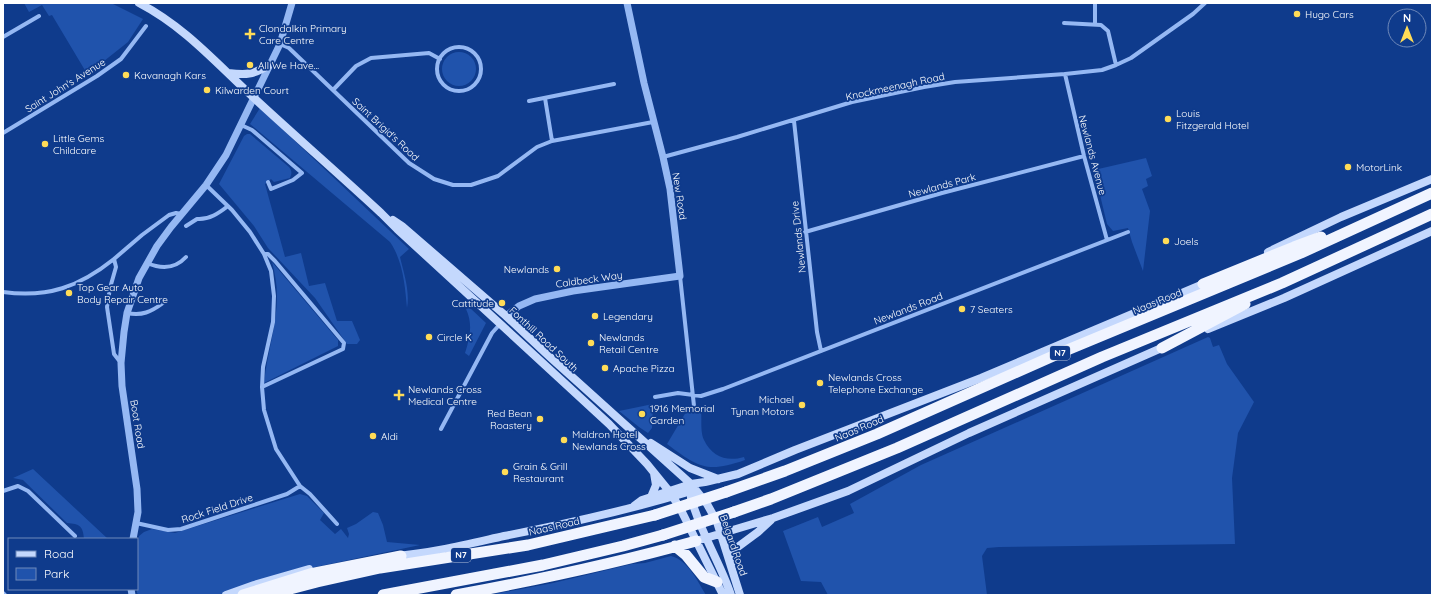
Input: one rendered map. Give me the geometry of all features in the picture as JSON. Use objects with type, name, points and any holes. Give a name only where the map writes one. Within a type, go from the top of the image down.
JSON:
[{"type":"highway","name":"Naas Road","points":[[267,595],[380,568],[528,545],[655,514],[726,492],[785,471],[878,434],[1053,356],[1302,253],[1432,193]]},
{"type":"highway","name":"N7","points":[[1203,284],[1294,247],[1393,211]]},
{"type":"highway","name":"N7","points":[[383,595],[543,565],[623,546],[663,535],[772,499],[848,468],[1102,357],[1282,283],[1432,214]]},
{"type":"highway","points":[[1162,348],[1231,313],[1282,283]]},
{"type":"highway","points":[[456,595],[627,560],[701,539]]},
{"type":"highway","points":[[675,546],[686,555],[704,577],[717,582]]},
{"type":"highway","points":[[243,595],[310,574],[400,556]]},
{"type":"main road","name":"Fonthill Road South","points":[[139,3],[180,29],[200,46],[254,98],[381,213],[609,424],[654,472],[671,494]]},
{"type":"main road","points":[[228,73],[250,74],[258,72],[269,66]]},
{"type":"main road","name":"Naas Road","points":[[671,494],[692,488],[705,482],[738,474],[795,450],[930,399],[1203,284],[1341,217],[1432,179]]},
{"type":"main road","name":"Fonthill Road South","points":[[381,213],[402,226],[506,316],[550,358],[636,434],[701,496]]},
{"type":"main road","points":[[701,539],[773,518],[848,491],[928,452],[1162,348],[1284,298],[1432,231]]},
{"type":"main road","points":[[636,434],[690,468],[718,480]]},
{"type":"main road","points":[[651,497],[656,485],[654,472]]},
{"type":"main road","points":[[692,488],[691,498],[701,539],[723,595]]},
{"type":"main road","points":[[634,506],[642,500],[651,497],[671,494]]},
{"type":"main road","points":[[226,595],[272,579],[320,566],[354,560],[400,556],[583,520],[671,494]]},
{"type":"main road","points":[[671,494],[724,576],[731,595]]},
{"type":"main road","name":"Belgard Road","points":[[701,496],[721,532],[740,595]]},
{"type":"main road","points":[[732,569],[732,554],[735,549],[758,532],[773,518]]},
{"type":"street","name":"Boot Road","points":[[133,538],[138,507],[137,490],[122,386],[121,364],[127,312],[133,292],[146,263],[171,227],[206,185],[226,155],[280,44],[292,3]]},
{"type":"street","name":"New Road","points":[[627,3],[670,189],[694,406]]},
{"type":"street","points":[[1095,3],[1095,24]]},
{"type":"street","name":"Knockmeenagh Road","points":[[663,157],[794,121],[852,102],[924,86],[955,82],[1102,70],[1116,66],[1130,58],[1204,4]]},
{"type":"street","points":[[3,37],[39,16]]},
{"type":"street","points":[[1064,23],[1101,25],[1108,31],[1116,66]]},
{"type":"street","name":"Saint John's Avenue","points":[[3,133],[97,76],[121,59],[146,26]]},
{"type":"street","name":"Saint Brigid's Road","points":[[280,44],[289,48],[409,162],[434,179],[452,185],[471,185],[498,176],[537,147],[552,142],[654,122]]},
{"type":"street","points":[[457,47],[471,50],[480,60],[481,74],[474,86],[468,89],[461,91],[448,88],[443,84],[438,72],[440,59],[444,53],[450,49],[457,47]]},
{"type":"street","points":[[333,90],[356,66],[371,58],[429,53],[440,59]]},
{"type":"street","name":"Newlands Avenue","points":[[1065,74],[1084,156],[1107,240]]},
{"type":"street","points":[[529,101],[614,84]]},
{"type":"street","points":[[545,98],[552,142]]},
{"type":"street","name":"Newlands Drive","points":[[794,121],[817,332],[821,350]]},
{"type":"street","points":[[241,125],[252,130],[302,173],[294,180],[271,189],[268,182]]},
{"type":"street","name":"Newlands Park","points":[[806,232],[935,195],[1084,156]]},
{"type":"street","points":[[206,185],[228,206],[250,232],[264,254],[271,271],[274,296],[272,322],[263,367],[262,387],[264,410],[276,449],[300,486],[310,494],[337,524]]},
{"type":"street","points":[[186,226],[197,219],[203,219],[220,212],[228,206]]},
{"type":"street","points":[[3,292],[35,294],[74,285],[94,274],[169,215],[176,213],[182,214]]},
{"type":"street","name":"Newlands Road","points":[[656,397],[678,393],[701,396],[723,389],[1128,232]]},
{"type":"street","points":[[262,387],[343,349],[344,343],[276,261],[268,254],[264,254]]},
{"type":"street","points":[[146,263],[158,268],[167,267],[181,262],[186,256]]},
{"type":"street","points":[[114,259],[116,267],[107,306],[114,354],[121,364]]},
{"type":"street","name":"Caldbeck Way","points":[[506,316],[519,306],[535,299],[573,291],[680,276]]},
{"type":"street","points":[[127,312],[137,315],[156,308],[163,303]]},
{"type":"street","points":[[441,429],[492,333],[506,316]]},
{"type":"street","points":[[3,492],[18,486],[28,491],[75,536]]},
{"type":"street","name":"Rock Field Drive","points":[[136,523],[168,530],[181,529],[287,494],[300,486]]},
{"type":"green space","points":[[24,3],[111,3],[143,19],[128,42],[99,65],[86,72],[52,15],[49,16],[42,5],[29,12]]},
{"type":"green space","points":[[462,52],[471,57],[475,62],[475,76],[471,81],[466,85],[456,86],[452,85],[443,76],[442,66],[443,62],[452,53]]},
{"type":"green space","points":[[260,108],[409,249],[400,257],[407,289],[407,308],[401,265],[390,242],[250,124]]},
{"type":"green space","points":[[250,134],[289,167],[291,171],[290,178],[274,182],[271,179],[265,184],[285,257],[301,253],[309,286],[325,283],[337,321],[352,321],[360,340],[357,344],[347,344],[315,298],[268,248],[254,226],[219,184],[244,136]]},
{"type":"green space","points":[[1146,158],[1152,176],[1146,179],[1148,186],[1142,189],[1150,211],[1143,271],[1128,228],[1113,231],[1107,224],[1094,170]]},
{"type":"green space","points":[[272,262],[338,340],[338,346],[264,383],[277,307],[276,283]]},
{"type":"green space","points":[[469,307],[486,323],[469,356],[465,353],[470,331],[470,320],[466,309]]},
{"type":"green space","points":[[1208,337],[1210,338],[1213,347],[1219,345],[1227,364],[1254,402],[1238,433],[1232,478],[1235,544],[987,548],[982,556],[987,595],[828,595],[821,582],[801,581],[783,531],[818,517],[822,527],[854,513],[850,504],[921,465]]},
{"type":"green space","points":[[653,404],[652,428],[648,433],[619,411]]},
{"type":"green space","points":[[701,411],[703,437],[711,451],[721,457],[732,459],[744,457],[745,460],[721,466],[704,466],[687,458],[667,444],[686,412]]},
{"type":"green space","points":[[33,469],[107,538],[84,538],[83,531],[80,526],[67,523],[23,480],[13,478]]},
{"type":"green space","points":[[300,494],[307,496],[324,513],[320,520],[335,534],[341,529],[348,538],[349,534],[347,528],[356,524],[373,512],[378,513],[383,525],[387,542],[420,545],[287,573],[221,595],[139,595],[137,590],[139,536],[152,529],[175,533]]},
{"type":"green space","points":[[671,556],[683,562],[696,578],[706,595],[489,595],[553,583]]},
{"type":"place","name":"Hugo Cars","points":[[1297,14]]},
{"type":"place","name":"Clondalkin Primary Care Centre","points":[[250,34]]},
{"type":"place","name":"All We Have...","points":[[250,65]]},
{"type":"place","name":"Kavanagh Kars","points":[[126,75]]},
{"type":"place","name":"Kilwarden Court","points":[[207,90]]},
{"type":"place","name":"Louis Fitzgerald Hotel","points":[[1168,119]]},
{"type":"place","name":"Little Gems Childcare","points":[[45,144]]},
{"type":"place","name":"MotorLink","points":[[1348,167]]},
{"type":"place","name":"Joels","points":[[1166,241]]},
{"type":"place","name":"Newlands","points":[[557,269]]},
{"type":"place","name":"Top Gear Auto Body Repair Centre","points":[[69,293]]},
{"type":"place","name":"Cattitude","points":[[502,303]]},
{"type":"place","name":"7 Seaters","points":[[962,309]]},
{"type":"place","name":"Legendary","points":[[595,316]]},
{"type":"place","name":"Circle K","points":[[429,337]]},
{"type":"place","name":"Newlands Retail Centre","points":[[591,343]]},
{"type":"place","name":"Apache Pizza","points":[[605,368]]},
{"type":"place","name":"Newlands Cross Telephone Exchange","points":[[820,383]]},
{"type":"place","name":"Newlands Cross Medical Centre","points":[[399,395]]},
{"type":"place","name":"Michael Tynan Motors","points":[[802,405]]},
{"type":"place","name":"1916 Memorial Garden","points":[[642,414]]},
{"type":"place","name":"Red Bean Roastery","points":[[540,419]]},
{"type":"place","name":"Aldi","points":[[373,436]]},
{"type":"place","name":"Maldron Hotel Newlands Cross","points":[[564,440]]},
{"type":"place","name":"Grain & Grill Restaurant","points":[[505,472]]}]
